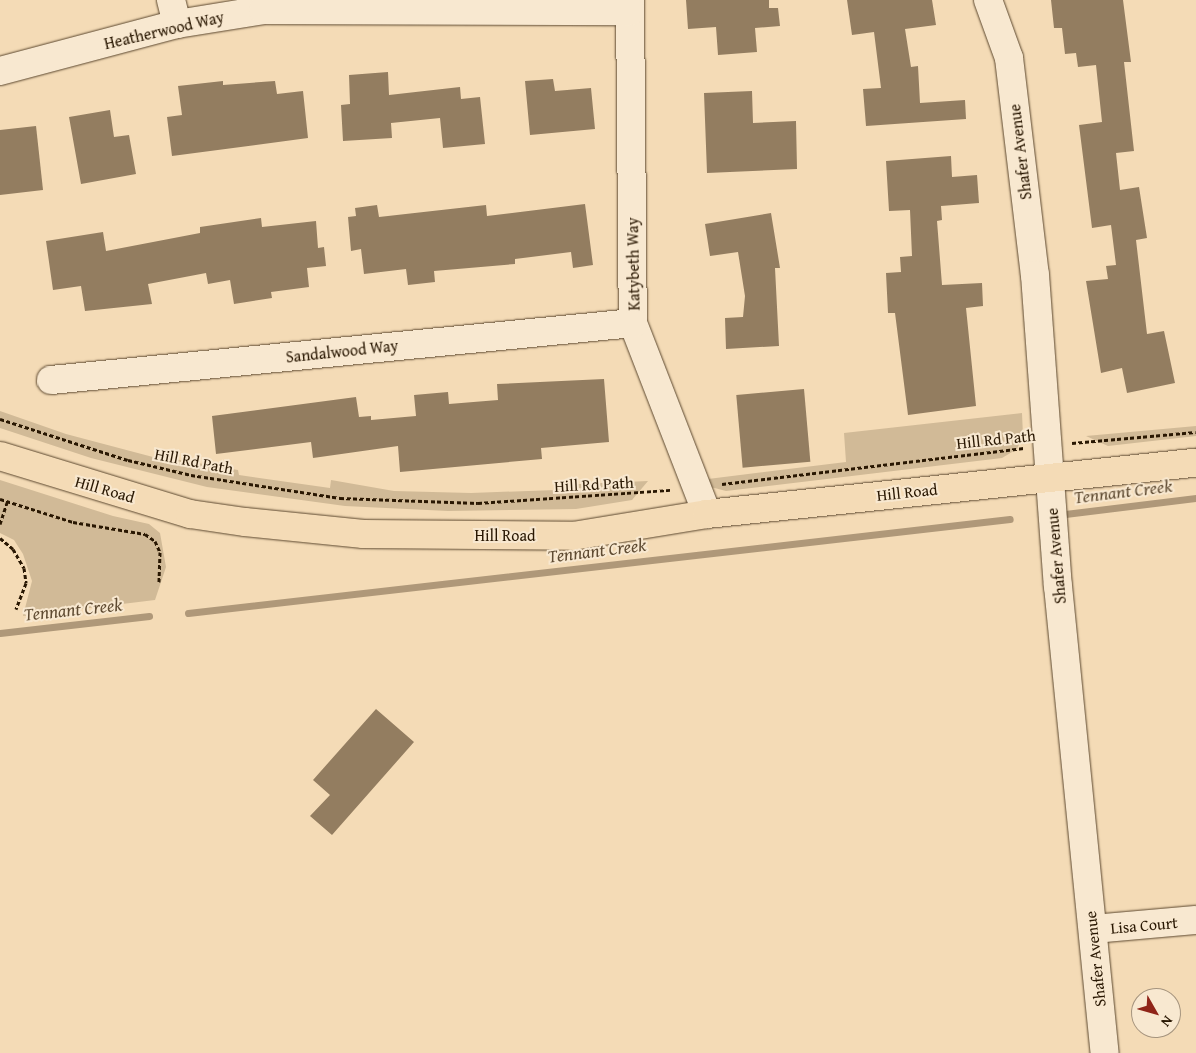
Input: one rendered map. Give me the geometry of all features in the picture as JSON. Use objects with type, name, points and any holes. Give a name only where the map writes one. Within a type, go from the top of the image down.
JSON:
[{"type":"main road","name":"Hill Road","points":[[0,456],[190,514],[363,534],[573,536],[708,514],[1050,476],[1196,464]]},
{"type":"street","name":"Shafer Avenue","points":[[988,0],[1009,58],[1035,275],[1050,476],[1104,1053]]},
{"type":"street","name":"Heatherwood Way","points":[[0,71],[174,12],[630,5]]},
{"type":"street","name":"Katybeth Way","points":[[630,5],[633,323],[708,514]]},
{"type":"street","name":"Sandalwood Way","points":[[51,380],[633,323]]},
{"type":"street","name":"Lisa Court","points":[[1093,929],[1196,920]]},
{"type":"path","name":"Hill Rd Path","points":[[0,419],[128,460],[192,475],[340,498],[478,503],[676,490]]},
{"type":"path","points":[[1070,444],[1196,432]]},
{"type":"path","name":"Hill Rd Path","points":[[714,485],[1033,447]]},
{"type":"path","points":[[0,499],[73,522],[144,534],[155,541],[160,552],[159,582]]},
{"type":"path","points":[[0,524],[7,502]]},
{"type":"path","points":[[0,538],[13,549],[24,568],[26,583],[16,609]]},
{"type":"shaded area","points":[[0,411],[66,434],[168,461],[169,458],[238,470],[239,475],[330,488],[331,480],[394,491],[471,493],[556,490],[556,485],[648,481],[632,500],[576,509],[448,511],[345,506],[207,487],[91,458],[0,428]]},
{"type":"shaded area","points":[[1022,413],[1023,436],[1017,449],[1002,458],[726,491],[707,486],[700,480],[846,462],[844,433]]},
{"type":"shaded area","points":[[1196,426],[1196,436],[1108,446],[1086,436]]},
{"type":"shaded area","points":[[0,480],[113,516],[149,524],[160,533],[166,567],[155,600],[23,616],[32,581],[23,554],[14,540],[0,533]]},
{"type":"building","points":[[686,0],[769,0],[769,8],[778,8],[780,26],[755,28],[757,52],[718,55],[716,27],[688,29]]},
{"type":"building","points":[[847,0],[932,0],[936,25],[905,29],[911,67],[918,66],[920,103],[965,100],[966,119],[866,126],[863,89],[881,88],[874,32],[852,35]]},
{"type":"building","points":[[1051,0],[1123,0],[1131,62],[1124,62],[1134,151],[1116,153],[1120,190],[1139,187],[1147,238],[1136,240],[1147,334],[1164,331],[1175,383],[1127,393],[1122,368],[1101,373],[1086,281],[1108,279],[1106,266],[1116,265],[1111,225],[1092,228],[1079,125],[1102,122],[1096,65],[1078,67],[1076,53],[1065,54],[1062,28],[1054,28]]},
{"type":"building","points":[[388,72],[389,95],[460,87],[461,99],[480,97],[485,144],[443,148],[440,118],[391,123],[392,138],[343,141],[341,105],[350,104],[349,75]]},
{"type":"building","points":[[553,79],[555,91],[591,88],[595,129],[530,135],[525,81]]},
{"type":"building","points":[[223,81],[223,85],[275,81],[277,94],[303,91],[308,138],[172,156],[167,117],[182,115],[178,86]]},
{"type":"building","points":[[752,91],[753,123],[796,121],[797,169],[707,173],[704,93]]},
{"type":"building","points":[[110,110],[114,137],[129,135],[136,174],[81,184],[69,117]]},
{"type":"building","points":[[36,126],[43,190],[0,195],[0,130]]},
{"type":"building","points":[[951,156],[952,177],[977,175],[979,203],[941,206],[942,220],[937,221],[942,285],[982,283],[983,306],[966,308],[976,406],[908,415],[895,313],[888,313],[886,273],[901,272],[900,257],[912,256],[910,210],[889,211],[886,161]]},
{"type":"building","points":[[585,204],[593,265],[573,268],[571,252],[515,259],[515,264],[434,271],[435,282],[408,285],[406,269],[364,274],[361,249],[351,251],[348,217],[356,216],[355,208],[377,205],[379,217],[486,205],[487,216]]},
{"type":"building","points":[[771,213],[780,268],[775,268],[779,346],[726,349],[725,318],[743,317],[745,296],[738,252],[710,256],[705,224]]},
{"type":"building","points":[[261,218],[262,227],[316,221],[318,248],[324,247],[326,266],[307,268],[309,287],[271,292],[272,298],[234,304],[230,280],[208,284],[206,273],[148,284],[152,304],[85,311],[81,286],[53,290],[46,241],[103,232],[106,251],[200,233],[200,227]]},
{"type":"building","points":[[604,379],[609,442],[541,448],[542,459],[400,472],[398,446],[313,458],[311,442],[216,454],[212,416],[356,397],[359,417],[371,416],[371,420],[416,416],[414,395],[448,392],[449,404],[498,400],[497,384]]},
{"type":"building","points":[[804,389],[810,462],[743,468],[736,395]]},
{"type":"building","points":[[376,709],[414,742],[332,835],[310,816],[330,795],[313,780]]},
{"type":"waterway","name":"Tennant Creek","points":[[1057,515],[1196,498]]},
{"type":"waterway","name":"Tennant Creek","points":[[188,613],[1010,519]]},
{"type":"waterway","name":"Tennant Creek","points":[[0,633],[149,616]]}]
